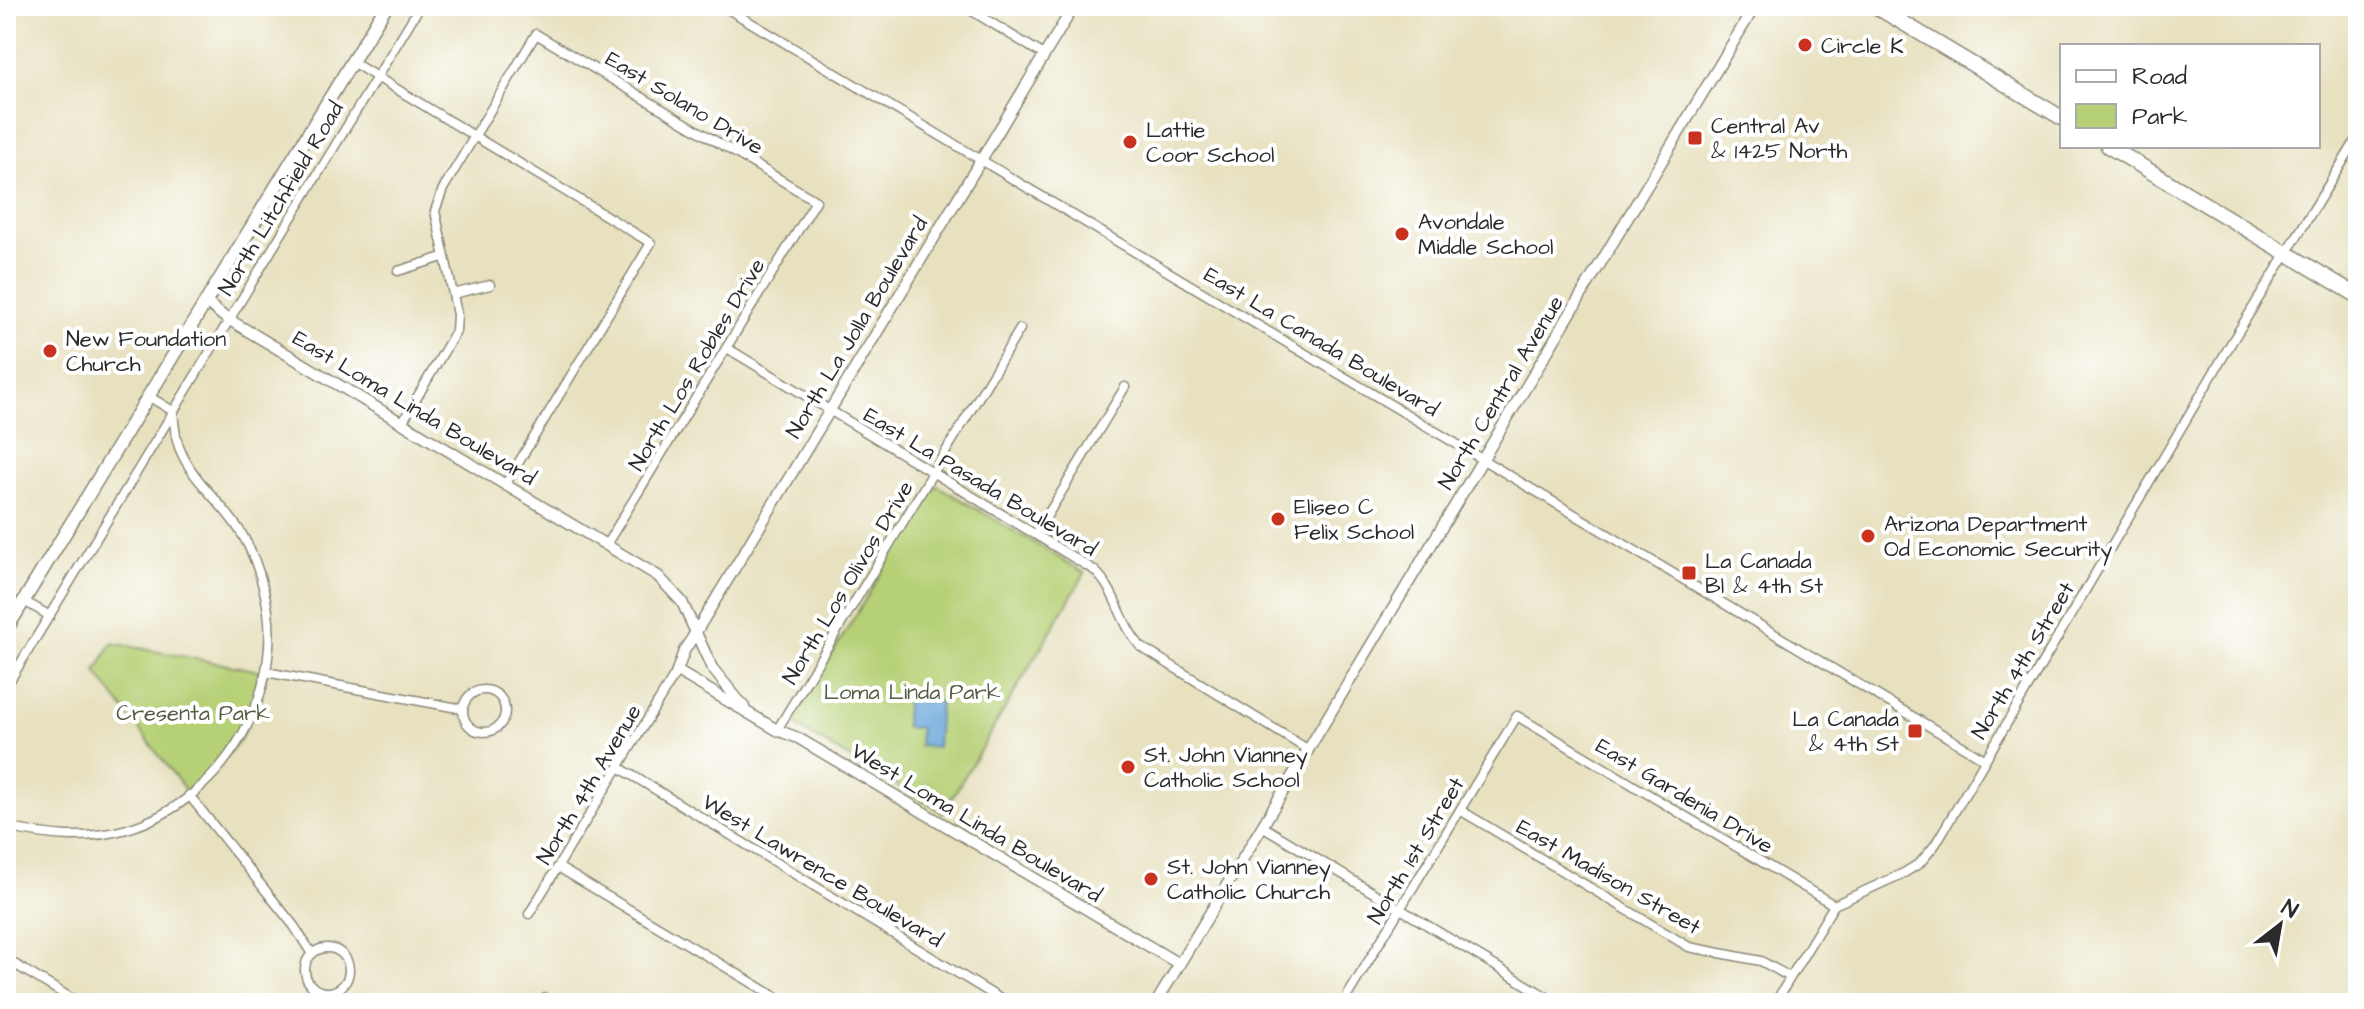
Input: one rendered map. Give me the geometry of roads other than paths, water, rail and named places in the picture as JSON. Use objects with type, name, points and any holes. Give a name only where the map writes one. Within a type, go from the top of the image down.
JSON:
[{"type":"main road","name":"North Litchfield Road","points":[[6,630],[386,6]]},
{"type":"main road","points":[[1875,6],[2060,117]]},
{"type":"main road","points":[[2111,148],[2358,296]]},
{"type":"street","name":"North Litchfield Road","points":[[6,687],[420,6]]},
{"type":"street","name":"East La Canada Boulevard","points":[[723,6],[1984,759]]},
{"type":"street","points":[[964,6],[1044,55]]},
{"type":"street","name":"North La Jolla Boulevard","points":[[677,671],[684,651],[1074,6]]},
{"type":"street","name":"North Central Avenue","points":[[1156,1003],[1755,6]]},
{"type":"street","name":"East Solano Drive","points":[[475,137],[536,34],[816,201]]},
{"type":"street","points":[[352,62],[651,243],[505,485]]},
{"type":"street","points":[[402,423],[456,331],[457,315],[435,211],[443,189],[475,137]]},
{"type":"street","name":"North 4th Street","points":[[1834,905],[1904,873],[1920,863],[1935,845],[2358,137]]},
{"type":"street","name":"North Los Robles Drive","points":[[606,545],[816,201]]},
{"type":"street","points":[[398,271],[443,257]]},
{"type":"street","points":[[453,294],[490,285]]},
{"type":"street","name":"East Loma Linda Boulevard","points":[[205,301],[229,319],[606,545]]},
{"type":"street","name":"North Los Olivos Drive","points":[[777,730],[1020,329]]},
{"type":"street","name":"East La Pasada Boulevard","points":[[727,348],[1102,577],[1112,591],[1131,635],[1141,647],[1307,749]]},
{"type":"street","points":[[1036,534],[1125,387]]},
{"type":"street","points":[[6,827],[45,836],[91,836],[127,829],[146,821],[189,795],[220,767],[240,741],[254,712],[266,672],[269,630],[268,608],[258,572],[244,537],[189,465],[179,447],[173,411],[148,396]]},
{"type":"street","name":"West Loma Linda Boulevard","points":[[606,545],[658,576],[672,589],[682,602],[718,677],[754,717]]},
{"type":"street","points":[[24,601],[50,616]]},
{"type":"street","name":"West Loma Linda Boulevard","points":[[677,671],[777,730],[798,738],[1179,964]]},
{"type":"street","name":"North 4th Avenue","points":[[529,914],[677,671]]},
{"type":"street","points":[[266,672],[463,709]]},
{"type":"street","points":[[486,690],[502,700],[506,713],[496,729],[483,733],[470,727],[463,709],[474,693],[486,690]]},
{"type":"street","name":"North 1st Street","points":[[1343,1003],[1517,716]]},
{"type":"street","name":"East Gardenia Drive","points":[[1517,716],[1834,905]]},
{"type":"street","name":"West Lawrence Boulevard","points":[[620,768],[1007,1003]]},
{"type":"street","points":[[189,795],[294,926],[312,954]]},
{"type":"street","name":"East Madison Street","points":[[1460,810],[1689,947],[1761,961],[1790,977]]},
{"type":"street","points":[[1262,826],[1557,1003]]},
{"type":"street","points":[[558,867],[786,1003]]},
{"type":"street","points":[[1775,1003],[1834,905]]},
{"type":"street","points":[[331,948],[343,955],[349,974],[343,986],[324,992],[312,986],[307,980],[305,966],[312,954],[331,948]]},
{"type":"street","points":[[6,959],[79,1003]]},
{"type":"water","points":[[906,700],[940,702],[937,747],[919,746],[920,728],[905,727]]},
{"type":"place","name":"Circle K","points":[[1805,45]]},
{"type":"place","name":"Central Av & 1425 North","points":[[1695,138]]},
{"type":"place","name":"Lattie Coor School","points":[[1130,142]]},
{"type":"place","name":"Avondale Middle School","points":[[1402,234]]},
{"type":"place","name":"New Foundation Church","points":[[50,351]]},
{"type":"place","name":"Eliseo C Felix School","points":[[1278,519]]},
{"type":"place","name":"Arizona Department Od Economic Security","points":[[1868,536]]},
{"type":"place","name":"La Canada Bl & 4th St","points":[[1689,573]]},
{"type":"place","name":"La Canada & 4th St","points":[[1915,731]]},
{"type":"place","name":"St. John Vianney Catholic School","points":[[1128,767]]},
{"type":"place","name":"St. John Vianney Catholic Church","points":[[1151,879]]},
{"type":"park label","name":"Loma Linda Park","points":[[912,691]]},
{"type":"park label","name":"Cresenta Park","points":[[193,712]]}]
